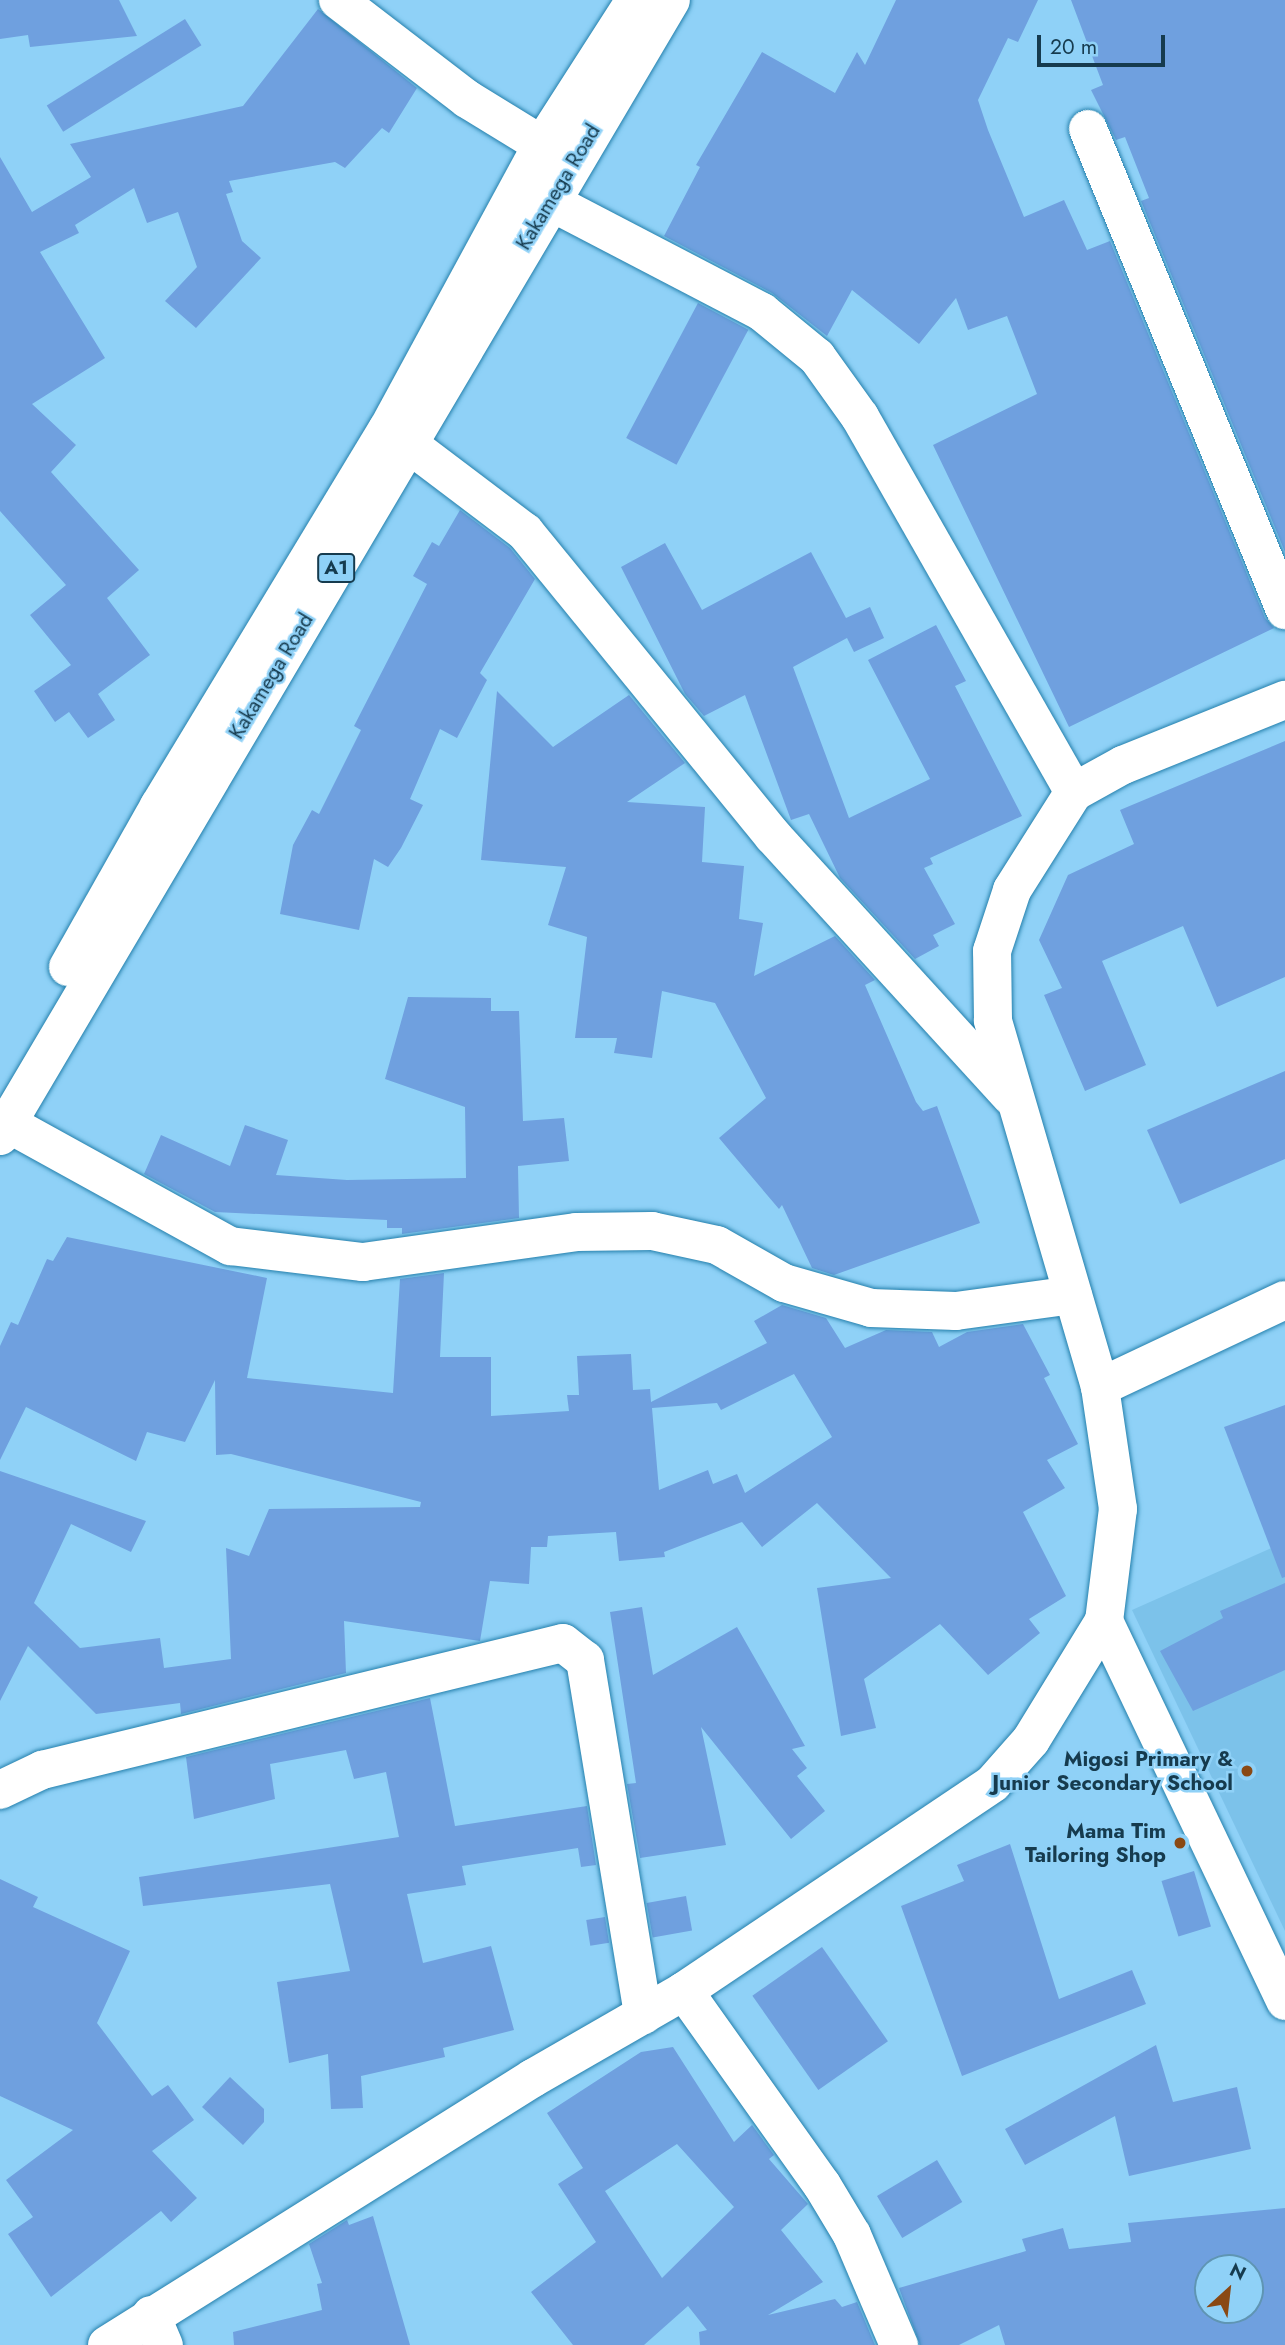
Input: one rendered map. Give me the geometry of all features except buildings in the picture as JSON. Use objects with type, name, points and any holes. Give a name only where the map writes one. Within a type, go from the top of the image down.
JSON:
[{"type":"main road","points":[[338,0],[467,99],[542,145]]},
{"type":"main road","name":"Kakamega Road","points":[[2,1116],[159,806],[387,430],[542,145],[635,0]]},
{"type":"main road","name":"Kakamega Road","points":[[2,1116],[410,444],[549,201],[671,0]]},
{"type":"main road","points":[[1088,129],[1285,610]]},
{"type":"main road","points":[[549,201],[762,312],[817,357],[860,417],[1074,792]]},
{"type":"main road","points":[[410,444],[525,532],[774,836],[1018,1104]]},
{"type":"main road","points":[[107,2345],[158,2330],[684,1991],[993,1783],[1031,1740],[1104,1621],[1118,1509],[1100,1387],[993,1020],[992,951],[1012,890],[1074,792],[1123,765],[1285,700]]},
{"type":"main road","points":[[2,1116],[230,1246],[363,1262],[576,1232],[652,1231],[717,1245],[784,1283],[871,1308],[956,1311],[1073,1295]]},
{"type":"main road","points":[[1100,1387],[1285,1300]]},
{"type":"main road","points":[[1104,1621],[1285,2001]]},
{"type":"main road","points":[[0,1790],[42,1770],[563,1643],[585,1660],[643,2015]]},
{"type":"main road","points":[[684,1991],[822,2185],[852,2235],[899,2345]]},
{"type":"shaded area","name":"Migosi Primary & Junior Secondary School","points":[[1285,1542],[1285,1931],[1132,1610]]},
{"type":"place","name":"Migosi Primary & Junior Secondary School","points":[[1247,1771]]},
{"type":"place","name":"Mama Tim Tailoring Shop","points":[[1180,1843]]}]
